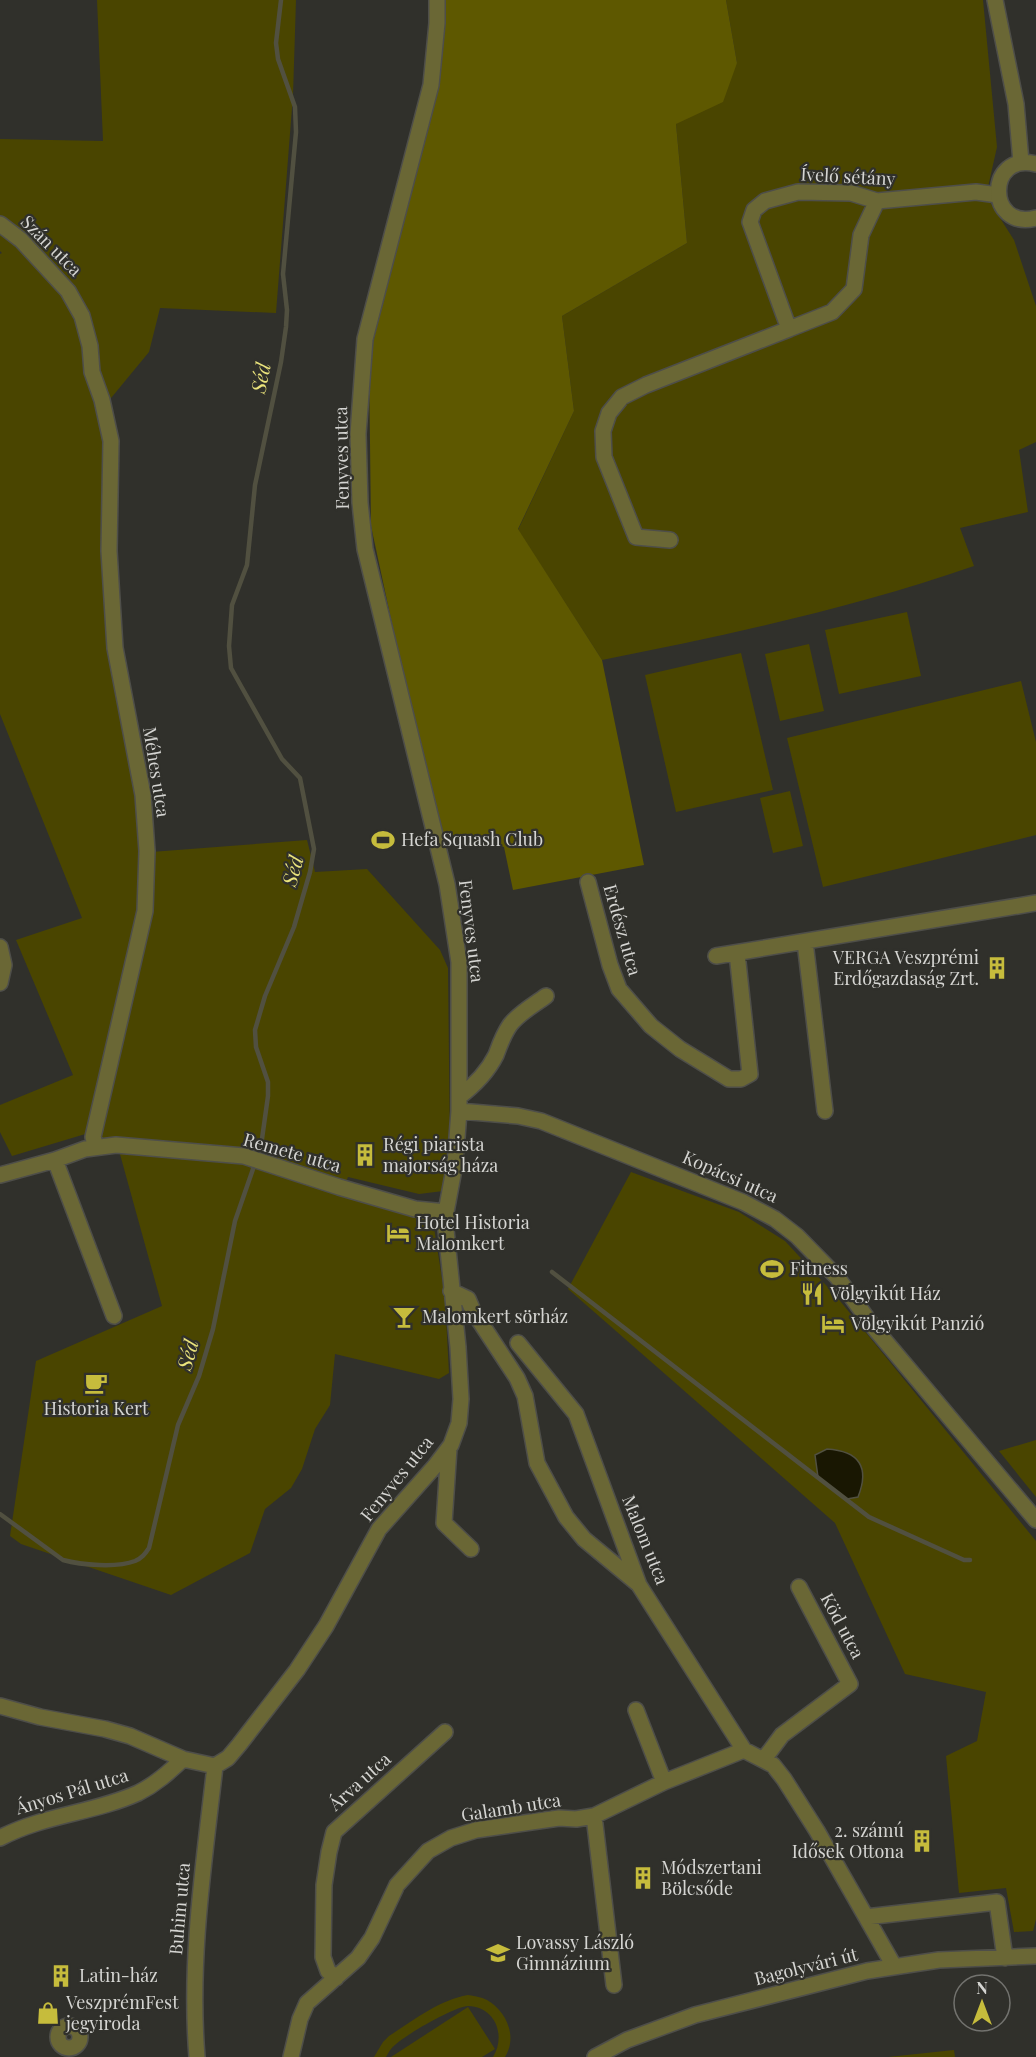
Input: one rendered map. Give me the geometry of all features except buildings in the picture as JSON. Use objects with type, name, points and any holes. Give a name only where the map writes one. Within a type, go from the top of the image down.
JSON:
[{"type":"street","name":"Fenyves utca","points":[[215,1766],[228,1758],[240,1745],[297,1670],[326,1626],[379,1529],[449,1448],[459,1423],[461,1399],[458,1347],[451,1291],[446,1212],[456,1153],[459,1104],[459,962],[447,884],[365,549],[360,503],[358,434],[365,339],[431,85],[437,0]]},
{"type":"street","points":[[995,0],[1029,163],[1011,166],[1003,174],[998,184],[998,195],[1000,203],[1011,215],[1019,219],[1036,221]]},
{"type":"street","name":"Ívelő sétány","points":[[789,329],[750,222],[754,210],[765,201],[798,192],[851,193],[877,201],[976,192],[998,195]]},
{"type":"street","points":[[670,540],[636,537],[604,457],[603,431],[609,413],[622,397],[646,385],[832,312],[854,289],[861,235],[877,201]]},
{"type":"street","name":"Szán utca","points":[[0,224],[21,240],[68,291],[81,316],[90,346],[92,372],[102,400]]},
{"type":"street","name":"Méhes utca","points":[[96,1147],[93,1137],[145,911],[147,851],[143,795],[115,648],[109,552],[111,441],[102,400]]},
{"type":"street","name":"Erdész utca","points":[[588,882],[610,965],[619,989],[651,1026],[680,1049],[729,1079],[741,1079],[750,1074],[737,953]]},
{"type":"street","points":[[716,956],[1036,903]]},
{"type":"street","points":[[805,942],[825,1112]]},
{"type":"street","points":[[0,947],[4,965],[0,983]]},
{"type":"street","points":[[459,1104],[489,1068],[501,1039],[511,1024],[520,1014],[546,996]]},
{"type":"street","name":"Kopácsi utca","points":[[459,1104],[541,1121],[743,1202],[775,1219],[798,1236],[837,1277],[875,1329],[1036,1520]]},
{"type":"street","name":"Remete utca","points":[[0,1175],[96,1147],[116,1145],[244,1156],[415,1209],[446,1212]]},
{"type":"street","points":[[55,1160],[114,1316]]},
{"type":"street","points":[[451,1291],[468,1299],[473,1311],[517,1378],[525,1396],[537,1463],[566,1517],[584,1539],[639,1585]]},
{"type":"street","name":"Malom utca","points":[[518,1343],[576,1414],[639,1585],[744,1750]]},
{"type":"street","points":[[449,1448],[444,1523],[471,1549]]},
{"type":"street","name":"Köd utca","points":[[764,1759],[782,1735],[850,1684],[799,1587]]},
{"type":"street","points":[[0,1706],[40,1718],[105,1729],[183,1759],[215,1766]]},
{"type":"street","points":[[636,1710],[664,1782]]},
{"type":"street","name":"Árva utca","points":[[331,1982],[323,1957],[324,1885],[334,1832],[445,1732]]},
{"type":"street","points":[[744,1750],[773,1765],[784,1779],[817,1831],[894,1966]]},
{"type":"street","name":"Galamb utca","points":[[291,2057],[307,2002],[358,1958],[372,1938],[397,1885],[428,1851],[451,1838],[476,1830],[559,1818],[576,1819],[594,1816],[664,1782],[744,1750]]},
{"type":"street","name":"Ányos Pál utca","points":[[0,1838],[15,1829],[111,1803],[138,1793],[156,1782],[183,1759]]},
{"type":"street","name":"Buhim utca","points":[[197,2057],[194,1987],[197,1913],[215,1766]]},
{"type":"street","points":[[594,1816],[614,1985]]},
{"type":"street","points":[[866,1917],[997,1902],[1005,1958]]},
{"type":"street","name":"Bagolyvári út","points":[[595,2057],[627,2040],[695,2014],[894,1966],[939,1960],[1036,1956]]},
{"type":"shaded area","points":[[97,0],[296,0],[293,95],[276,313],[160,308],[149,352],[102,409],[106,431],[105,555],[151,852],[307,840],[315,872],[367,869],[440,950],[448,968],[450,1152],[443,1191],[419,1194],[348,1177],[341,1194],[433,1221],[445,1298],[449,1373],[439,1379],[335,1354],[330,1405],[315,1429],[302,1469],[291,1488],[265,1509],[250,1553],[171,1595],[21,1544],[10,1536],[36,1361],[162,1306],[118,1147],[92,1132],[12,1156],[0,1132],[0,1105],[73,1075],[16,940],[82,918],[0,714],[0,254],[2,253],[0,251],[0,139],[103,141]]},
{"type":"shaded area","points":[[438,0],[726,0],[737,63],[723,102],[676,124],[687,243],[562,316],[574,411],[518,529],[602,660],[644,865],[513,890],[504,847],[440,833],[418,769],[394,633],[371,526],[369,360],[425,119]]},
{"type":"shaded area","points":[[726,0],[983,0],[997,147],[986,196],[1014,240],[1036,306],[1036,442],[1019,450],[1028,512],[960,528],[974,566],[836,608],[602,660],[518,530],[574,411],[562,316],[687,243],[676,124],[737,63]]},
{"type":"shaded area","points":[[907,612],[921,676],[839,694],[825,630]]},
{"type":"shaded area","points":[[809,644],[824,711],[780,721],[765,654]]},
{"type":"shaded area","points":[[741,653],[773,790],[676,812],[645,675]]},
{"type":"shaded area","points":[[1021,681],[1036,742],[1036,835],[823,887],[787,738]]},
{"type":"shaded area","points":[[790,791],[803,846],[773,853],[760,798]]},
{"type":"shaded area","points":[[631,1172],[739,1212],[785,1241],[836,1296],[1036,1541],[1036,1919],[1033,1931],[1014,1932],[1006,1888],[959,1893],[946,1756],[977,1741],[986,1692],[905,1674],[835,1523],[568,1289]]},
{"type":"shaded area","points":[[1036,1440],[1036,1497],[999,1451]]},
{"type":"shaded area","points":[[827,1449],[847,1453],[859,1462],[863,1477],[858,1497],[847,1499],[818,1477],[815,1455]]},
{"type":"shaded area","points":[[468,1995],[487,2000],[504,2017],[510,2033],[509,2049],[505,2057],[493,2057],[499,2040],[492,2017],[486,2011],[468,2006],[452,2011],[415,2031],[396,2044],[386,2057],[374,2057],[389,2036],[427,2011],[447,2001]]},
{"type":"shaded area","points":[[468,2007],[495,2049],[482,2057],[391,2057]]},
{"type":"shaded area","points":[[954,2050],[955,2057],[888,2057]]},
{"type":"waterway","name":"Séd","points":[[0,1514],[63,1560],[89,1564],[119,1564],[137,1560],[148,1550],[178,1425],[199,1376],[213,1329],[235,1221],[261,1146],[268,1082],[256,1047],[255,1030],[265,996],[294,927],[310,872],[314,849],[300,778],[282,759],[231,668],[229,646],[232,605],[247,565],[255,485],[281,362],[286,327],[287,310],[283,274],[296,132],[295,107],[278,59],[276,43],[281,0]]},
{"type":"waterway","points":[[552,1272],[869,1517],[964,1560],[970,1560]]},
{"type":"place","name":"Hefa Squash Club","points":[[383,840]]},
{"type":"place","name":"VERGA Veszprémi Erdőgazdaság Zrt.","points":[[997,968]]},
{"type":"place","name":"Régi piarista majorság háza","points":[[365,1155]]},
{"type":"place","name":"Hotel Historia Malomkert","points":[[398,1233]]},
{"type":"place","name":"Fitness","points":[[772,1269]]},
{"type":"place","name":"Völgyikút Ház","points":[[812,1294]]},
{"type":"place","name":"Malomkert sörház","points":[[404,1317]]},
{"type":"place","name":"Völgyikút Panzió","points":[[833,1324]]},
{"type":"place","name":"Historia Kert","points":[[96,1383]]},
{"type":"place","name":"2. számú Idősek Ottona","points":[[922,1841]]},
{"type":"place","name":"Módszertani Bölcsőde","points":[[643,1878]]},
{"type":"place","name":"Lovassy László Gimnázium","points":[[498,1953]]},
{"type":"place","name":"Latin-ház","points":[[61,1976]]},
{"type":"place","name":"VeszprémFest jegyiroda","points":[[48,2013]]}]
